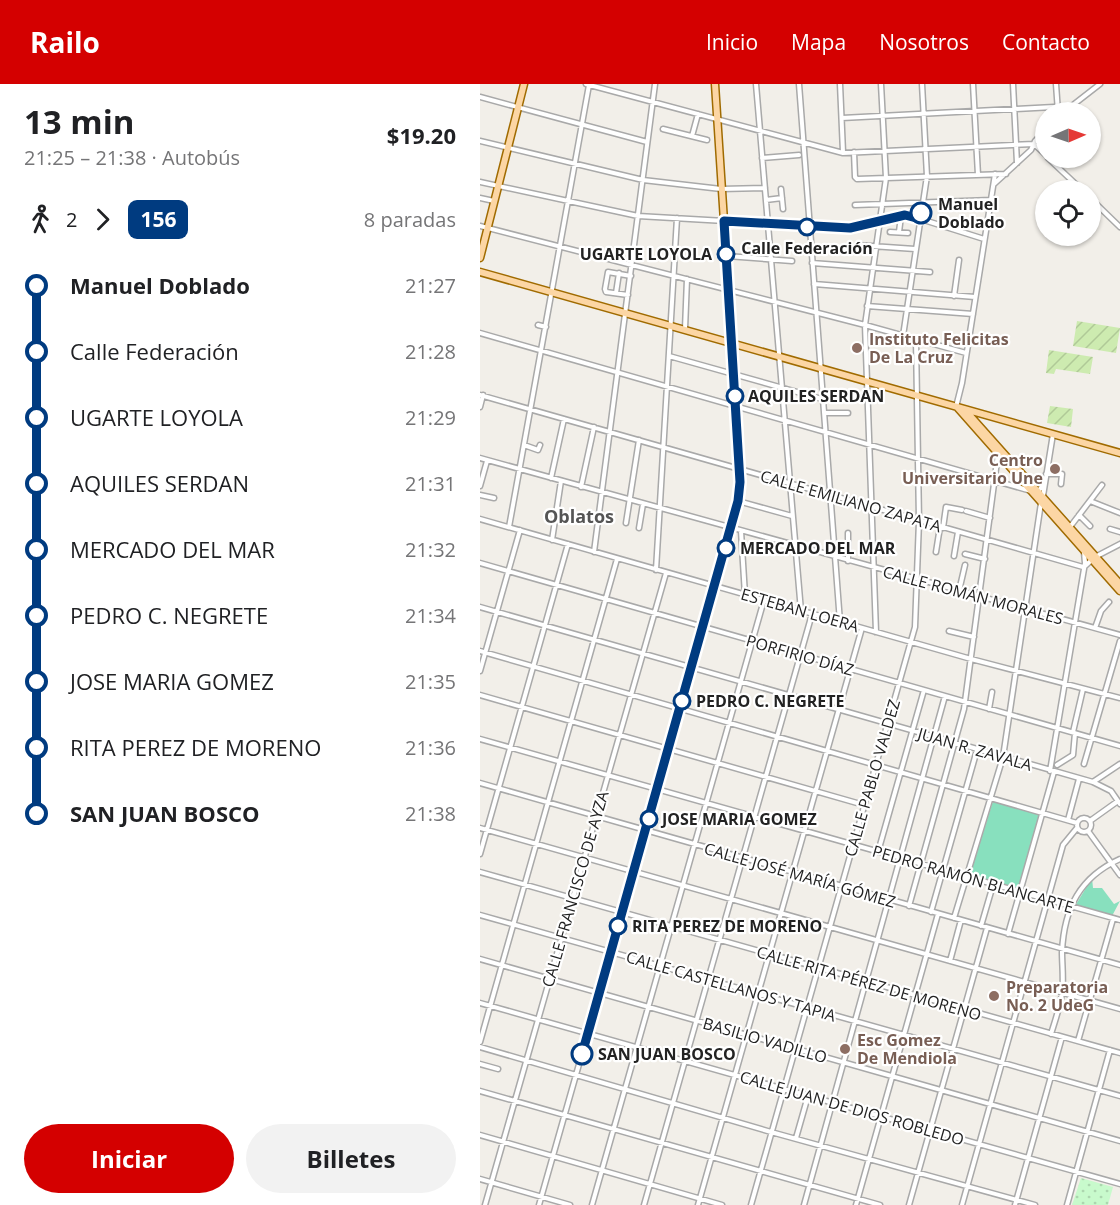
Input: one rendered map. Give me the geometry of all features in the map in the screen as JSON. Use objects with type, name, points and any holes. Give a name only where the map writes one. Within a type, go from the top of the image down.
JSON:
[{"type":"main road","points":[[480,258],[524,84]]},
{"type":"main road","points":[[715,84],[732,343]]},
{"type":"main road","points":[[480,272],[916,395],[960,405],[1120,453]]},
{"type":"main road","points":[[960,405],[1084,551],[1120,584]]},
{"type":"main road","points":[[1042,500],[1070,528],[1120,591]]},
{"type":"street","points":[[509,527],[576,163],[588,84],[843,153],[1034,144],[1031,150],[993,184]]},
{"type":"street","points":[[594,552],[655,84]]},
{"type":"street","points":[[756,84],[801,611]]},
{"type":"street","points":[[799,84],[840,622]]},
{"type":"street","points":[[840,84],[843,153]]},
{"type":"street","points":[[876,632],[868,381],[864,325],[886,178],[882,84]]},
{"type":"street","points":[[903,336],[927,176],[922,84]]},
{"type":"street","points":[[973,84],[978,175]]},
{"type":"street","points":[[1013,84],[1017,163]]},
{"type":"street","points":[[1056,84],[1058,102]]},
{"type":"street","points":[[1078,102],[1100,84]]},
{"type":"street","points":[[480,97],[647,142]]},
{"type":"street","points":[[842,118],[1035,108]]},
{"type":"street","points":[[692,136],[698,114]]},
{"type":"street","points":[[663,129],[707,140]]},
{"type":"street","points":[[480,141],[643,180],[721,189],[765,188]]},
{"type":"street","points":[[854,152],[855,179],[1006,174]]},
{"type":"street","points":[[762,158],[799,155]]},
{"type":"street","points":[[1059,168],[1072,180]]},
{"type":"street","points":[[960,405],[995,174]]},
{"type":"street","points":[[480,182],[638,216],[855,228],[908,215],[984,239]]},
{"type":"street","points":[[781,189],[783,209]]},
{"type":"street","points":[[480,198],[494,201]]},
{"type":"street","points":[[766,200],[782,198]]},
{"type":"street","points":[[855,205],[991,200]]},
{"type":"street","points":[[1101,209],[1120,227]]},
{"type":"street","points":[[899,232],[901,216]]},
{"type":"street","points":[[656,570],[677,218]]},
{"type":"street","points":[[480,226],[864,325],[966,354]]},
{"type":"street","points":[[890,232],[908,233]]},
{"type":"street","points":[[857,245],[915,249]]},
{"type":"street","points":[[726,256],[792,261]]},
{"type":"street","points":[[954,296],[959,260]]},
{"type":"street","points":[[812,263],[930,272]]},
{"type":"street","points":[[628,295],[605,291],[608,272],[631,276]]},
{"type":"street","points":[[616,293],[619,273]]},
{"type":"street","points":[[685,330],[687,279]]},
{"type":"street","points":[[814,284],[975,297]]},
{"type":"street","points":[[867,306],[973,314]]},
{"type":"street","points":[[538,325],[546,327]]},
{"type":"street","points":[[480,333],[994,481],[1034,491],[1044,485]]},
{"type":"street","name":"CALLE PABLO VALDEZ","points":[[751,1205],[886,724],[912,642],[915,624],[919,521],[916,340]]},
{"type":"street","points":[[539,1205],[732,529],[738,501],[739,469],[732,343]]},
{"type":"street","points":[[669,356],[822,399]]},
{"type":"street","points":[[480,406],[481,395]]},
{"type":"street","name":"CALLE EMILIANO ZAPATA","points":[[481,395],[1083,567]]},
{"type":"street","points":[[824,413],[848,413]]},
{"type":"street","points":[[551,478],[564,419]]},
{"type":"street","points":[[581,487],[594,427]]},
{"type":"street","points":[[954,918],[1003,757],[1053,434]]},
{"type":"street","points":[[626,523],[639,440]]},
{"type":"street","points":[[524,445],[538,450],[540,444]]},
{"type":"street","points":[[909,906],[965,702],[999,452]]},
{"type":"street","name":"CALLE ROMÁN MORALES","points":[[480,458],[1120,635]]},
{"type":"street","points":[[480,486],[488,460]]},
{"type":"street","points":[[1046,474],[1062,474],[1061,484]]},
{"type":"street","points":[[552,540],[561,481]]},
{"type":"street","points":[[1070,528],[1102,485]]},
{"type":"street","points":[[480,495],[494,498]]},
{"type":"street","points":[[738,501],[793,516]]},
{"type":"street","points":[[1090,501],[1120,513]]},
{"type":"street","points":[[639,528],[643,504]]},
{"type":"street","points":[[936,552],[946,507],[990,518]]},
{"type":"street","points":[[1079,515],[1090,526]]},
{"type":"street","name":"ESTEBAN LOERA","points":[[480,519],[1017,672],[1120,699]]},
{"type":"street","points":[[1110,529],[1120,532]]},
{"type":"street","points":[[480,671],[483,652],[520,530]]},
{"type":"street","points":[[741,531],[745,595]]},
{"type":"street","points":[[954,556],[958,532]]},
{"type":"street","points":[[848,533],[848,561]]},
{"type":"street","points":[[480,854],[568,544]]},
{"type":"street","points":[[1083,567],[1094,558],[1120,544]]},
{"type":"street","points":[[1008,933],[1052,771],[1084,551]]},
{"type":"street","points":[[965,554],[985,559]]},
{"type":"street","points":[[480,1042],[617,559]]},
{"type":"street","name":"PORFIRIO DÍAZ","points":[[480,563],[1120,746]]},
{"type":"street","points":[[959,591],[965,565]]},
{"type":"street","name":"CALLE FRANCISCO DE AYZA","points":[[485,1205],[606,775],[666,573]]},
{"type":"street","points":[[592,1205],[764,600]]},
{"type":"street","points":[[1095,628],[1103,608],[1109,602]]},
{"type":"street","name":"JUAN R. ZAVALA","points":[[480,607],[1093,782],[1111,791],[1120,802]]},
{"type":"street","points":[[645,1205],[812,614]]},
{"type":"street","points":[[698,1205],[862,628]]},
{"type":"street","points":[[949,631],[974,637]]},
{"type":"street","points":[[1084,764],[1120,641]]},
{"type":"street","points":[[483,652],[1068,820],[1083,832],[1088,831]]},
{"type":"street","points":[[1056,765],[1073,755],[1074,733],[1083,689]]},
{"type":"street","points":[[878,852],[924,690]]},
{"type":"street","points":[[989,708],[992,692]]},
{"type":"street","points":[[480,695],[864,805]]},
{"type":"street","points":[[804,1205],[945,696]]},
{"type":"street","name":"PEDRO RAMÓN BLANCARTE","points":[[480,739],[1120,920]]},
{"type":"street","points":[[931,912],[977,750]]},
{"type":"street","points":[[1093,782],[1120,764]]},
{"type":"street","points":[[1068,820],[1079,778]]},
{"type":"street","name":"CALLE JOSÉ MARÍA GÓMEZ","points":[[480,783],[1120,965]]},
{"type":"street","points":[[1090,821],[1120,802]]},
{"type":"street","points":[[962,1205],[1063,845],[1083,818],[1090,821]]},
{"type":"street","points":[[1088,831],[1091,826],[1090,821]]},
{"type":"street","points":[[480,828],[1120,1009]]},
{"type":"street","points":[[1088,831],[1120,875]]},
{"type":"street","points":[[1051,1034],[1062,993],[1062,949],[1071,907],[1079,890],[1089,878],[1100,869],[1120,859]]},
{"type":"street","name":"CALLE RITA PÉREZ DE MORENO","points":[[480,872],[1120,1053]]},
{"type":"street","points":[[981,926],[993,885]]},
{"type":"street","points":[[856,1205],[938,914]]},
{"type":"street","name":"CALLE CASTELLANOS Y TAPIA","points":[[480,915],[1120,1096]]},
{"type":"street","points":[[1078,1041],[1113,918]]},
{"type":"street","points":[[951,961],[961,920]]},
{"type":"street","points":[[909,1205],[987,928]]},
{"type":"street","name":"BASILIO VADILLO","points":[[480,959],[1120,1141]]},
{"type":"street","name":"CALLE JUAN DE DIOS ROBLEDO","points":[[480,1003],[1120,1184]]},
{"type":"street","points":[[1015,1203],[1062,1037]]},
{"type":"street","points":[[480,1047],[723,1116],[771,1132],[967,1186],[1015,1203],[1035,1205]]},
{"type":"street","points":[[1067,1205],[1110,1050]]},
{"type":"street","points":[[480,1064],[498,1069]]},
{"type":"street","points":[[480,1091],[880,1205]]},
{"type":"street","points":[[796,1138],[808,1096]]},
{"type":"street","points":[[480,1135],[722,1205]]},
{"type":"street","points":[[480,1179],[570,1205]]},
{"type":"green space","points":[[1077,321],[1120,328],[1116,353],[1073,346]]},
{"type":"green space","points":[[1049,350],[1093,357],[1090,374],[1056,369],[1054,374],[1046,373]]},
{"type":"green space","points":[[1050,406],[1073,409],[1071,427],[1047,423]]},
{"type":"green space","points":[[993,801],[1039,814],[1018,889],[970,875]]},
{"type":"green space","points":[[1092,878],[1093,888],[1102,888],[1114,904],[1120,901],[1112,916],[1075,906]]},
{"type":"green space","points":[[1081,1178],[1113,1187],[1108,1205],[1072,1205]]},
{"type":"bus line","name":"156","points":[[582,1054],[738,501],[740,482],[724,221],[850,228],[905,215],[920,219],[921,213]]},
{"type":"place","name":"Manuel Doblado","points":[[921,213]]},
{"type":"place","name":"Calle Federación","points":[[807,227]]},
{"type":"place","name":"UGARTE LOYOLA","points":[[726,254]]},
{"type":"place","name":"Instituto Felicitas De La Cruz","points":[[857,348]]},
{"type":"place","name":"AQUILES SERDAN","points":[[735,396]]},
{"type":"place","name":"Centro Universitario Une","points":[[1055,469]]},
{"type":"place","name":"MERCADO DEL MAR","points":[[726,548]]},
{"type":"place","name":"PEDRO C. NEGRETE","points":[[682,701]]},
{"type":"place","name":"JOSE MARIA GOMEZ","points":[[649,819]]},
{"type":"place","name":"RITA PEREZ DE MORENO","points":[[618,926]]},
{"type":"place","name":"Preparatoria No. 2 UdeG","points":[[994,996]]},
{"type":"place","name":"Esc Gomez De Mendiola","points":[[845,1049]]},
{"type":"place","name":"SAN JUAN BOSCO","points":[[582,1054]]},
{"type":"district","name":"Oblatos","points":[[579,517]]}]
